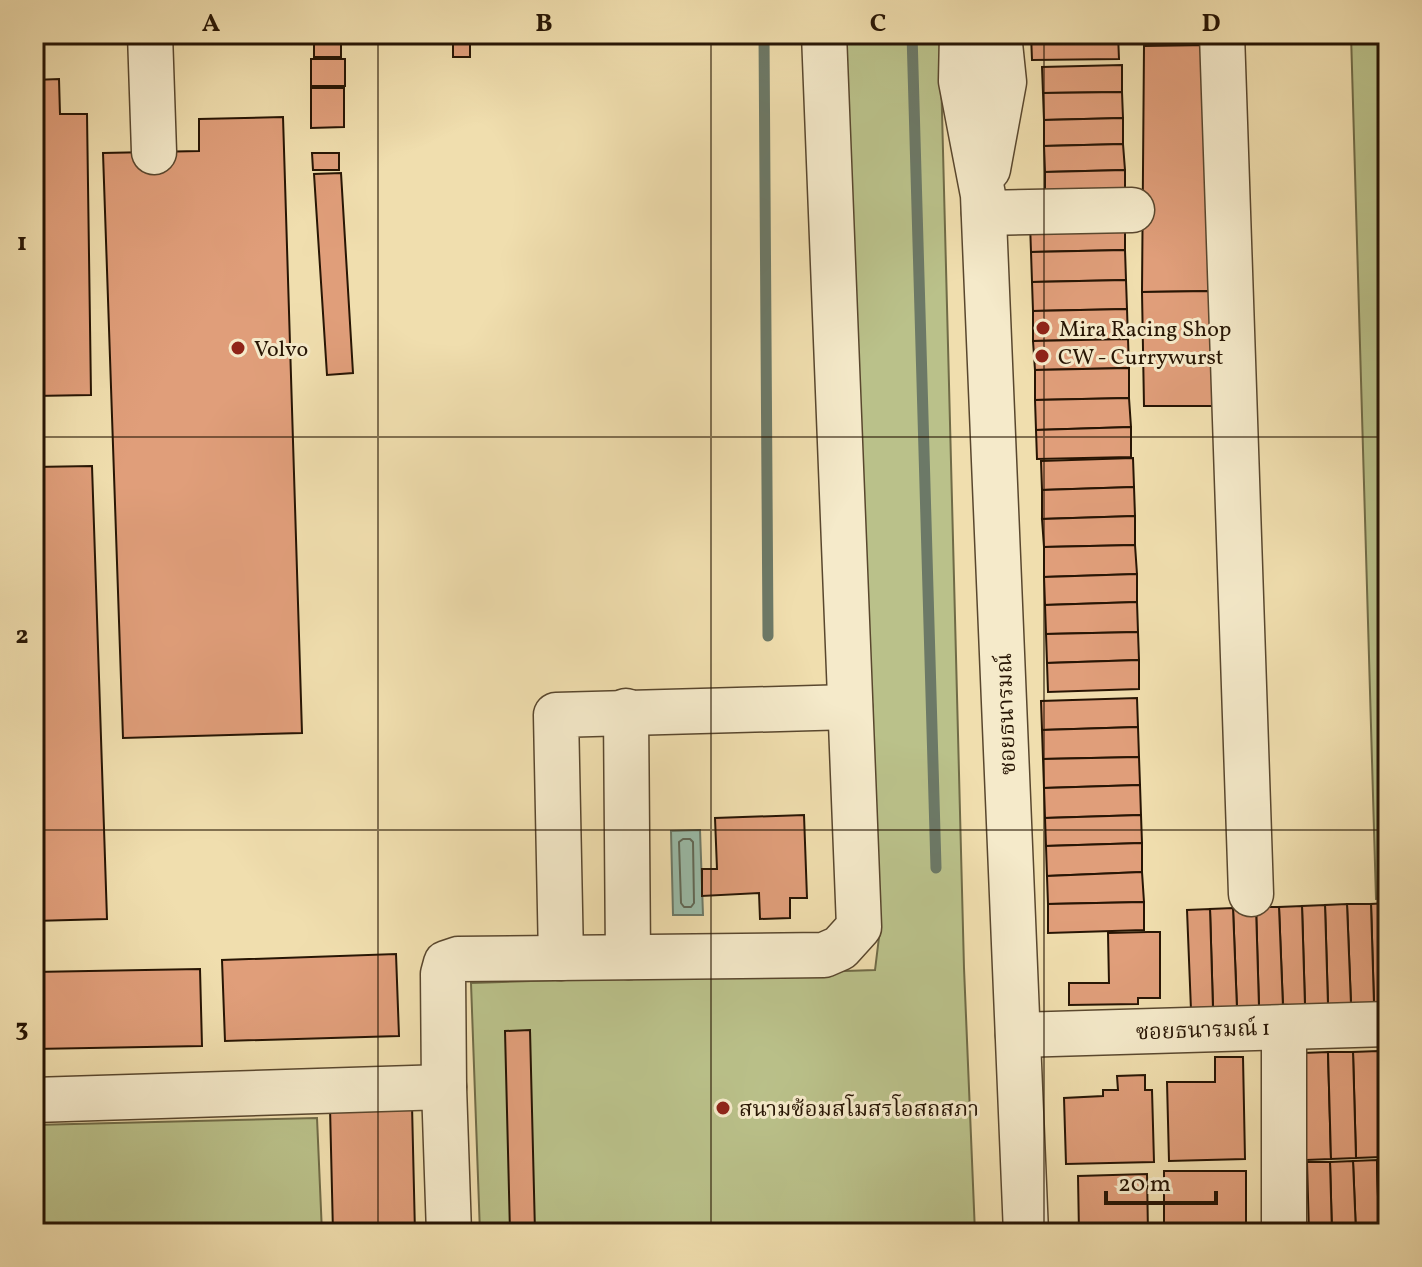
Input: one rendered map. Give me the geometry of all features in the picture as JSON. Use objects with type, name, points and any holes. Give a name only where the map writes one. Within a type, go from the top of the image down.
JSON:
[{"type":"street","points":[[150,34],[154,152]]},
{"type":"street","points":[[449,1233],[444,1087],[443,974],[446,963],[458,959],[824,955],[840,948],[859,927],[824,34]]},
{"type":"street","name":"ซอยธนารมณ์","points":[[962,34],[961,81],[984,204],[1026,1233]]},
{"type":"street","name":"ซอยธนารมณ์","points":[[984,204],[1004,82],[999,34]]},
{"type":"street","points":[[1222,34],[1251,894]]},
{"type":"street","points":[[984,204],[1132,210]]},
{"type":"street","points":[[561,958],[556,715],[850,707]]},
{"type":"street","points":[[626,711],[628,957]]},
{"type":"street","name":"ซอยธนารมณ์ 1","points":[[1018,1035],[1388,1024]]},
{"type":"street","points":[[1284,1027],[1284,1233]]},
{"type":"street","points":[[34,1100],[444,1087]]},
{"type":"green space","points":[[835,34],[940,34],[964,968],[975,1233],[480,1233],[471,983],[875,970],[880,929],[850,707]]},
{"type":"green space","points":[[1351,34],[1388,34],[1388,898],[1376,899]]},
{"type":"green space","points":[[317,1118],[322,1233],[34,1233],[34,1125]]},
{"type":"water","points":[[700,830],[703,915],[673,915],[671,831]]},
{"type":"building","points":[[314,34],[341,34],[341,57],[314,57]]},
{"type":"building","points":[[453,34],[470,34],[470,57],[453,57]]},
{"type":"building","points":[[1031,34],[1118,34],[1119,59],[1032,60]]},
{"type":"building","points":[[1142,34],[1202,34],[1202,42],[1142,43]]},
{"type":"building","points":[[1209,45],[1219,291],[1142,292],[1144,46]]},
{"type":"building","points":[[311,59],[345,59],[345,86],[311,86]]},
{"type":"building","points":[[1122,65],[1122,92],[1043,93],[1042,67]]},
{"type":"building","points":[[59,79],[60,114],[87,114],[91,395],[34,396],[34,80]]},
{"type":"building","points":[[311,88],[344,88],[344,127],[311,128]]},
{"type":"building","points":[[1122,92],[1123,118],[1044,120],[1043,93]]},
{"type":"building","points":[[283,117],[302,733],[123,738],[103,153],[199,151],[199,119]]},
{"type":"building","points":[[1123,118],[1123,144],[1044,146],[1044,120]]},
{"type":"building","points":[[1123,144],[1125,170],[1045,172],[1044,146]]},
{"type":"building","points":[[312,153],[339,153],[339,170],[313,170]]},
{"type":"building","points":[[1125,170],[1125,197],[1045,198],[1045,172]]},
{"type":"building","points":[[341,173],[353,373],[327,375],[314,174]]},
{"type":"building","points":[[1125,220],[1125,250],[1031,252],[1030,223]]},
{"type":"building","points":[[1125,250],[1126,280],[1032,282],[1031,252]]},
{"type":"building","points":[[1126,280],[1127,309],[1033,311],[1032,282]]},
{"type":"building","points":[[1210,291],[1213,406],[1144,406],[1142,292]]},
{"type":"building","points":[[1127,309],[1128,339],[1033,341],[1033,311]]},
{"type":"building","points":[[1128,339],[1129,368],[1035,370],[1033,341]]},
{"type":"building","points":[[1129,368],[1129,398],[1035,400],[1035,370]]},
{"type":"building","points":[[1129,398],[1131,427],[1036,430],[1035,400]]},
{"type":"building","points":[[1131,427],[1131,457],[1037,459],[1036,430]]},
{"type":"building","points":[[1133,458],[1134,487],[1042,490],[1041,461]]},
{"type":"building","points":[[92,466],[107,919],[34,921],[34,467]]},
{"type":"building","points":[[1134,487],[1135,516],[1042,519],[1042,490]]},
{"type":"building","points":[[1135,516],[1135,545],[1044,547],[1042,519]]},
{"type":"building","points":[[1135,545],[1137,574],[1044,577],[1044,547]]},
{"type":"building","points":[[1137,574],[1137,602],[1045,605],[1044,577]]},
{"type":"building","points":[[1137,602],[1138,632],[1046,634],[1045,605]]},
{"type":"building","points":[[1138,632],[1139,660],[1047,663],[1046,634]]},
{"type":"building","points":[[1139,660],[1139,689],[1048,692],[1047,663]]},
{"type":"building","points":[[1137,698],[1138,727],[1042,730],[1041,701]]},
{"type":"building","points":[[1138,727],[1139,757],[1043,759],[1042,730]]},
{"type":"building","points":[[1139,757],[1140,785],[1044,788],[1043,759]]},
{"type":"building","points":[[1140,785],[1141,815],[1045,818],[1044,788]]},
{"type":"building","points":[[804,815],[807,898],[790,898],[790,918],[760,919],[759,893],[702,896],[702,869],[717,869],[715,818]]},
{"type":"building","points":[[1141,815],[1142,843],[1046,846],[1045,818]]},
{"type":"building","points":[[1142,843],[1142,872],[1047,876],[1046,846]]},
{"type":"building","points":[[1142,872],[1144,902],[1048,904],[1047,876]]},
{"type":"building","points":[[1144,902],[1144,930],[1048,933],[1048,904]]},
{"type":"building","points":[[1388,903],[1388,1003],[1374,1004],[1371,904]]},
{"type":"building","points":[[1347,904],[1371,904],[1374,1004],[1351,1004]]},
{"type":"building","points":[[1347,904],[1351,1004],[1328,1005],[1325,905]]},
{"type":"building","points":[[1325,905],[1328,1005],[1305,1006],[1302,906]]},
{"type":"building","points":[[1302,906],[1305,1006],[1283,1007],[1279,907]]},
{"type":"building","points":[[1256,907],[1279,907],[1283,1007],[1259,1007]]},
{"type":"building","points":[[1256,907],[1259,1007],[1237,1009],[1233,908]]},
{"type":"building","points":[[1233,908],[1237,1009],[1213,1009],[1210,909]]},
{"type":"building","points":[[1210,909],[1213,1009],[1191,1010],[1187,910]]},
{"type":"building","points":[[1160,932],[1160,998],[1138,998],[1138,1004],[1069,1005],[1069,983],[1109,983],[1108,933]]},
{"type":"building","points":[[396,954],[399,1036],[225,1041],[222,960]]},
{"type":"building","points":[[200,969],[202,1046],[34,1049],[34,972]]},
{"type":"building","points":[[530,1030],[535,1232],[510,1232],[505,1031]]},
{"type":"building","points":[[1378,1051],[1388,1051],[1388,1157],[1381,1157]]},
{"type":"building","points":[[1378,1051],[1381,1157],[1356,1158],[1353,1052]]},
{"type":"building","points":[[1328,1052],[1331,1159],[1306,1160],[1303,1053]]},
{"type":"building","points":[[1328,1052],[1353,1052],[1356,1158],[1331,1159]]},
{"type":"building","points":[[1215,1057],[1243,1057],[1245,1159],[1169,1161],[1167,1082],[1215,1082]]},
{"type":"building","points":[[1145,1075],[1145,1090],[1152,1090],[1154,1162],[1066,1164],[1064,1098],[1103,1096],[1103,1090],[1118,1090],[1117,1076]]},
{"type":"building","points":[[412,1105],[415,1233],[333,1233],[330,1107]]},
{"type":"building","points":[[1377,1160],[1379,1233],[1356,1233],[1353,1161]]},
{"type":"building","points":[[1377,1160],[1388,1160],[1388,1233],[1379,1233]]},
{"type":"building","points":[[1353,1161],[1356,1233],[1332,1233],[1330,1162]]},
{"type":"building","points":[[1307,1162],[1330,1162],[1332,1233],[1309,1233]]},
{"type":"building","points":[[1164,1171],[1246,1171],[1246,1233],[1164,1233]]},
{"type":"building","points":[[1147,1174],[1148,1233],[1079,1233],[1078,1176]]},
{"type":"waterway","points":[[764,34],[768,636]]},
{"type":"waterway","points":[[912,34],[936,868]]},
{"type":"place","name":"Mira Racing Shop","points":[[1043,328]]},
{"type":"place","name":"Volvo","points":[[238,348]]},
{"type":"place","name":"CW - Currywurst","points":[[1042,356]]},
{"type":"place","name":"สนามซ้อมสโมสรโอสถสภา","points":[[723,1108]]}]
